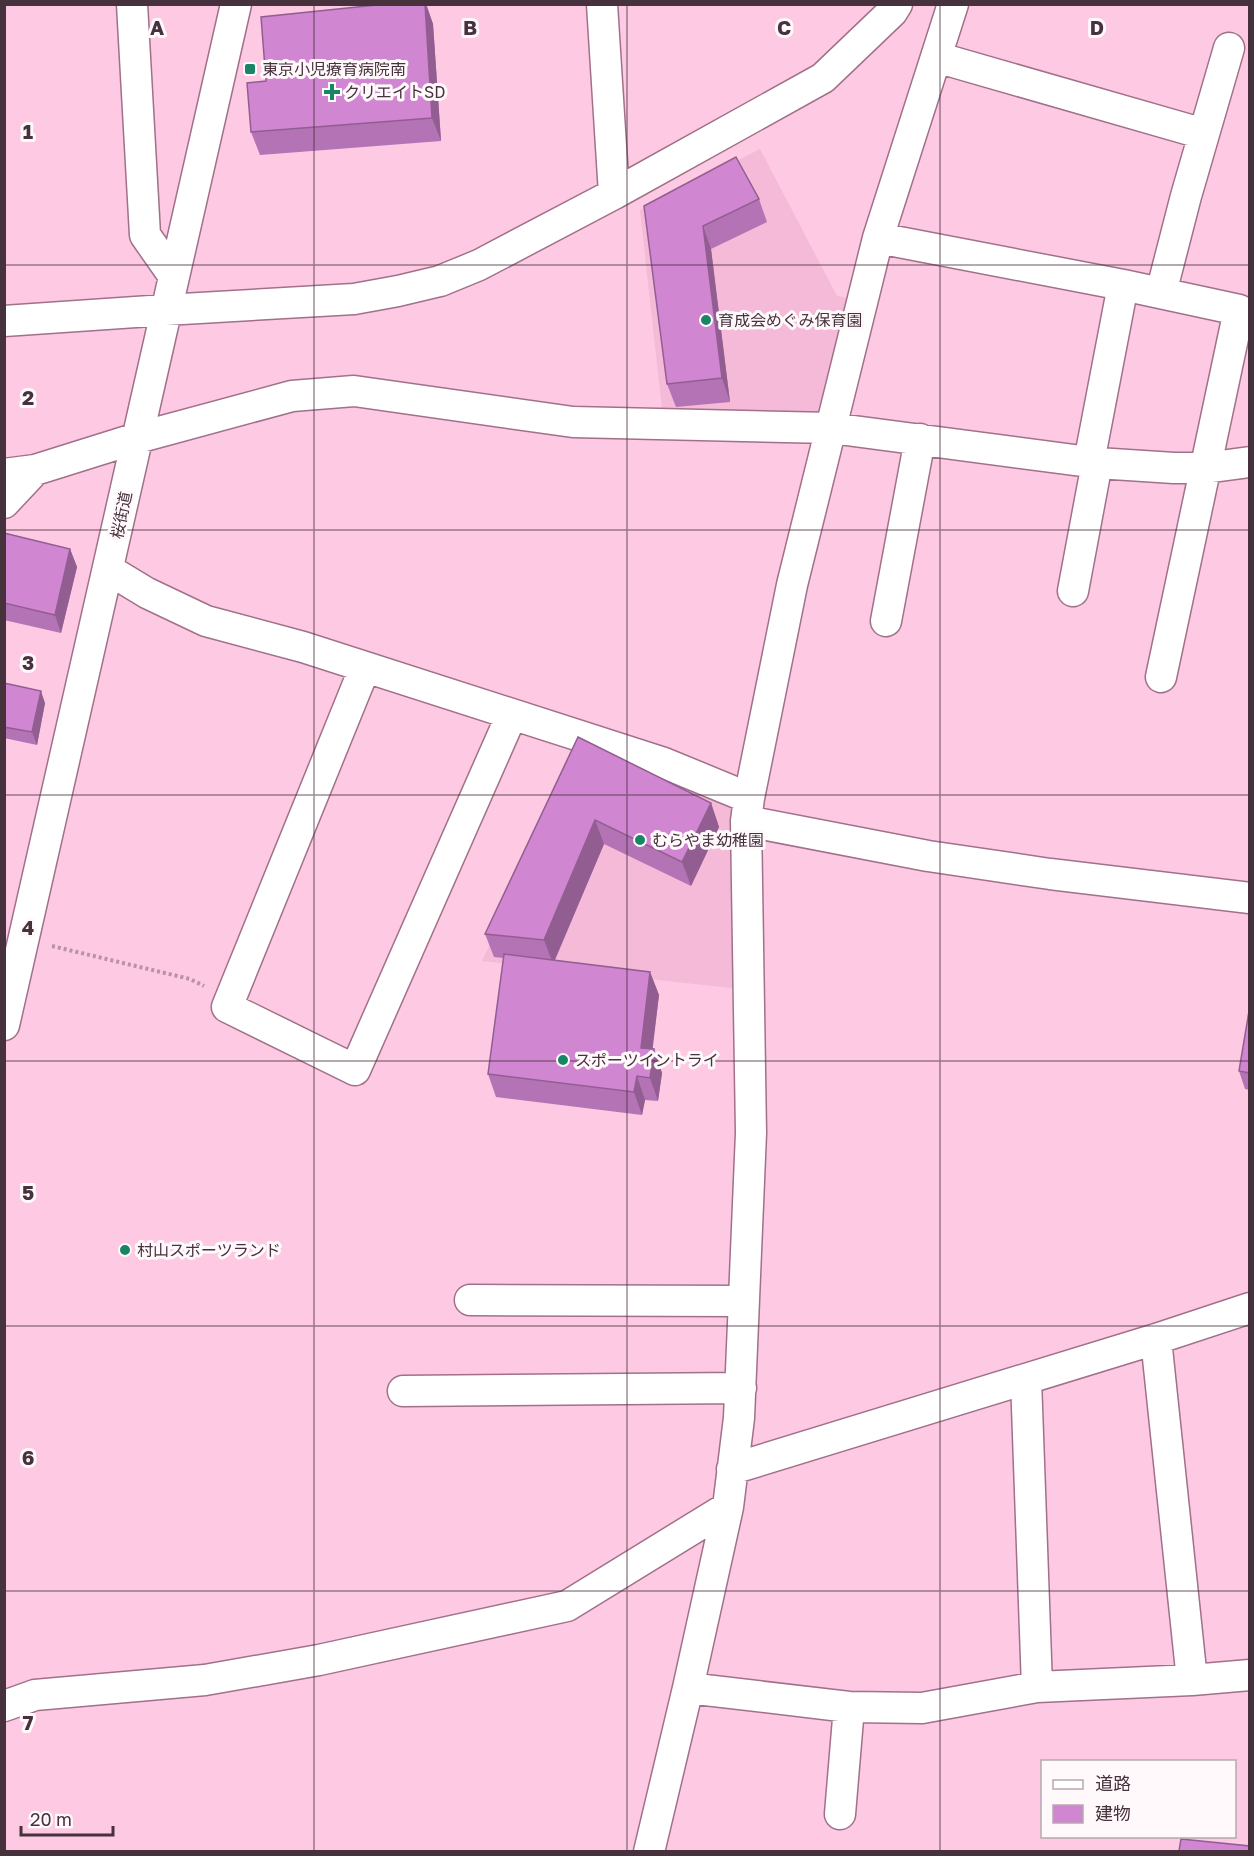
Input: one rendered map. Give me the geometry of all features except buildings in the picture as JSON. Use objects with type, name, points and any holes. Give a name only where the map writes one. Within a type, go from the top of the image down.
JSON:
[{"type":"street","points":[[132,4],[145,235],[173,275]]},
{"type":"street","name":"桜街道","points":[[4,1025],[236,4]]},
{"type":"street","points":[[602,4],[614,194]]},
{"type":"street","points":[[4,321],[354,299],[440,281],[479,266],[823,78],[892,12],[897,4]]},
{"type":"street","points":[[648,1851],[688,1688],[728,1507],[739,1418],[751,1133],[747,809],[792,585],[878,238],[953,4]]},
{"type":"street","points":[[1161,293],[1229,48]]},
{"type":"street","points":[[936,57],[1204,134]]},
{"type":"street","points":[[878,238],[1123,285],[1239,310],[1161,677]]},
{"type":"street","points":[[1073,591],[1123,285]]},
{"type":"street","points":[[4,474],[35,470],[137,438],[292,396],[354,391],[573,422],[831,428],[1093,462],[1174,468],[1205,468],[1250,462]]},
{"type":"street","points":[[886,621],[921,439]]},
{"type":"street","points":[[4,503],[35,470]]},
{"type":"street","points":[[109,570],[206,621],[303,647],[664,763],[747,809],[928,856],[1050,874],[1250,898]]},
{"type":"street","points":[[365,667],[227,1007],[355,1070],[512,714]]},
{"type":"street","points":[[470,1300],[744,1301]]},
{"type":"street","points":[[732,1469],[1250,1308]]},
{"type":"street","points":[[1156,1339],[1192,1680]]},
{"type":"street","points":[[1026,1379],[1037,1687]]},
{"type":"street","points":[[404,1391],[741,1388]]},
{"type":"street","points":[[4,1706],[35,1695],[206,1680],[319,1660],[567,1606],[728,1507]]},
{"type":"street","points":[[688,1688],[849,1707],[922,1708],[1037,1687],[1250,1675]]},
{"type":"street","points":[[840,1814],[849,1707]]},
{"type":"path","points":[[24,940],[190,979],[230,999]]},
{"type":"shaded area","points":[[760,149],[837,296],[854,299],[825,421],[663,418],[640,210]]},
{"type":"shaded area","points":[[584,745],[736,807],[741,989],[482,961]]},
{"type":"place","name":"東京小児療育病院南","points":[[250,69]]},
{"type":"place","name":"クリエイトSD","points":[[332,92]]},
{"type":"place","name":"育成会めぐみ保育園","points":[[706,320]]},
{"type":"place","name":"むらやま幼稚園","points":[[640,840]]},
{"type":"place","name":"スポーツイントライ","points":[[563,1060]]},
{"type":"place","name":"村山スポーツランド","points":[[125,1250]]}]
